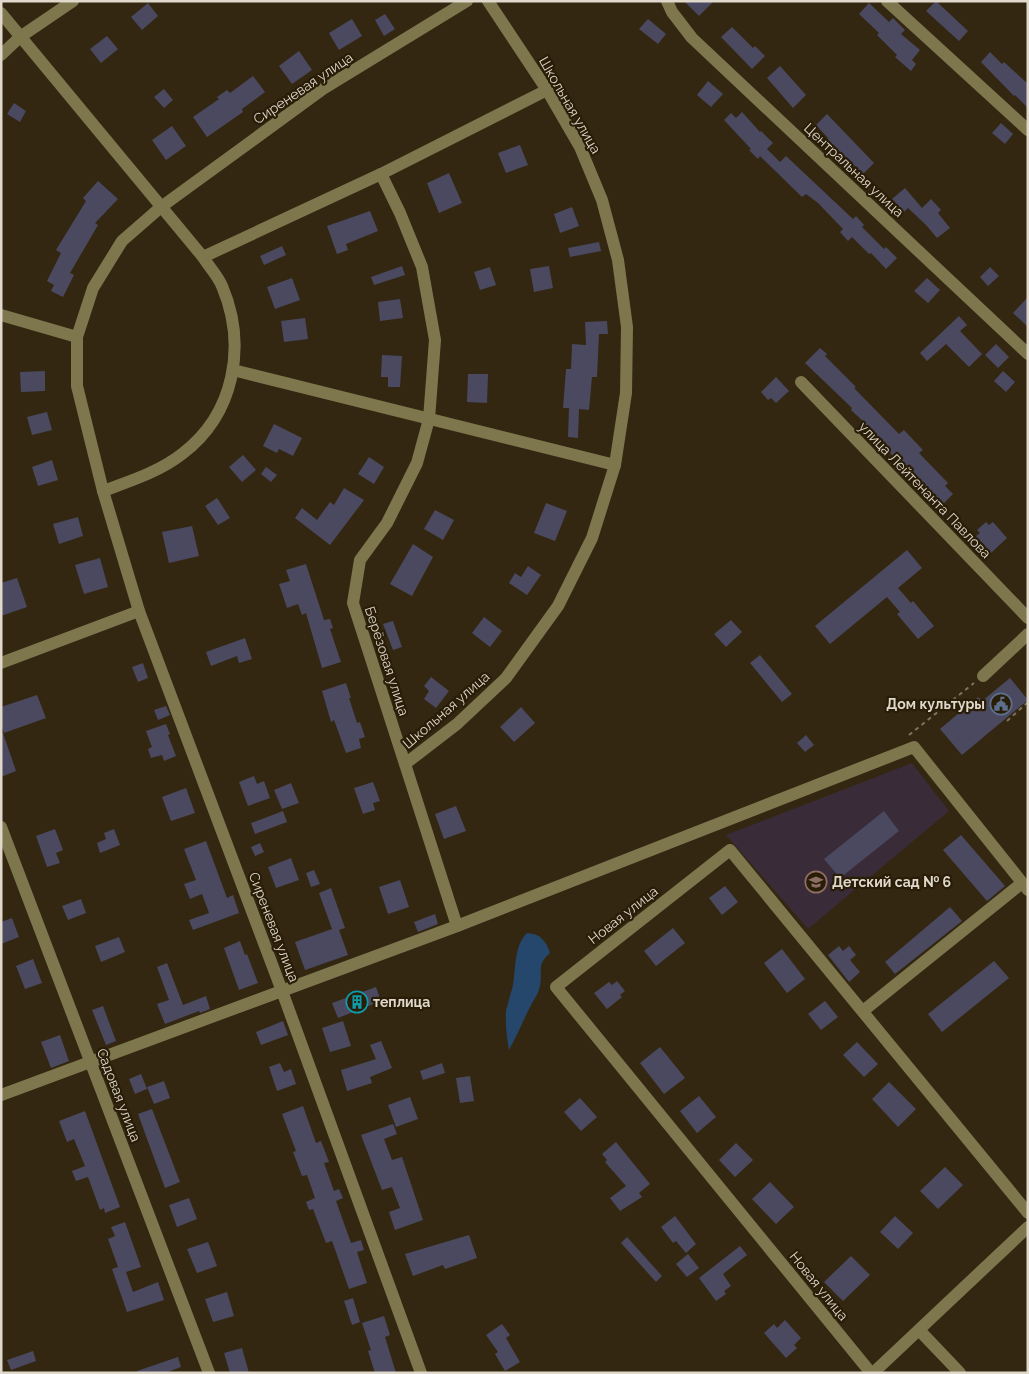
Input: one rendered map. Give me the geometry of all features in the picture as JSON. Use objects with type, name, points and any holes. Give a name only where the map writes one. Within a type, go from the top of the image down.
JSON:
[{"type":"street","points":[[1,55],[20,37],[73,1]]},
{"type":"street","name":"Сиреневая улица","points":[[421,1373],[282,991],[139,611],[103,491],[76,386],[77,337],[93,288],[122,241],[161,206],[323,89],[467,1]]},
{"type":"street","name":"Школьная улица","points":[[457,926],[405,764],[457,724],[506,678],[558,606],[592,538],[615,465],[626,393],[627,328],[618,260],[602,200],[580,147],[547,90],[488,1]]},
{"type":"street","name":"Центральная улица","points":[[667,1],[672,12],[692,38],[1028,354]]},
{"type":"street","points":[[887,1],[1028,130]]},
{"type":"street","points":[[1,13],[203,257],[221,284],[233,320],[236,344],[233,370],[226,396],[207,430],[182,454],[151,473],[103,491]]},
{"type":"street","points":[[203,257],[381,174],[547,90]]},
{"type":"street","name":"Берёзовая улица","points":[[381,174],[400,213],[422,267],[435,340],[430,419],[417,462],[387,524],[360,560],[353,603],[405,764]]},
{"type":"street","points":[[1,315],[77,337]]},
{"type":"street","points":[[233,370],[615,465]]},
{"type":"street","name":"улица Лейтенанта Павлова","points":[[801,382],[1028,618]]},
{"type":"street","points":[[1,663],[139,611]]},
{"type":"street","points":[[983,676],[1028,634]]},
{"type":"street","points":[[1,1095],[457,926],[910,748],[1025,886],[862,1012]]},
{"type":"street","name":"Садовая улица","points":[[1,828],[209,1373]]},
{"type":"street","name":"Новая улица","points":[[872,1373],[556,987],[730,850],[1028,1213]]},
{"type":"street","points":[[872,1373],[1028,1227]]},
{"type":"street","points":[[919,1330],[960,1373]]},
{"type":"path","points":[[910,748],[910,734],[983,676]]},
{"type":"path","points":[[1007,721],[1028,702]]},
{"type":"shaded area","name":"Детский сад № 6","points":[[912,763],[949,811],[808,929],[726,835]]},
{"type":"water","points":[[527,933],[542,939],[550,953],[541,965],[541,981],[538,992],[509,1050],[506,1011],[513,985],[516,957],[520,944]]},
{"type":"building","points":[[684,1],[714,1],[699,16]]},
{"type":"building","points":[[936,1],[968,31],[959,41],[926,11]]},
{"type":"building","points":[[148,3],[158,16],[142,30],[131,17]]},
{"type":"building","points":[[869,3],[889,22],[893,18],[905,30],[901,34],[920,50],[912,60],[916,64],[911,71],[895,57],[897,55],[877,35],[879,33],[859,14]]},
{"type":"building","points":[[385,14],[395,29],[384,36],[375,20]]},
{"type":"building","points":[[352,19],[362,36],[339,50],[329,33]]},
{"type":"building","points":[[648,19],[666,34],[658,44],[639,29]]},
{"type":"building","points":[[732,27],[753,48],[755,46],[765,56],[752,69],[721,37]]},
{"type":"building","points":[[107,36],[118,49],[101,63],[90,49]]},
{"type":"building","points":[[299,51],[312,70],[292,84],[279,66]]},
{"type":"building","points":[[990,52],[1028,84],[1028,108],[981,62]]},
{"type":"building","points":[[780,66],[806,95],[793,108],[767,78]]},
{"type":"building","points":[[253,76],[265,92],[242,109],[243,112],[207,137],[193,117],[219,99],[217,97],[227,90],[230,93]]},
{"type":"building","points":[[708,81],[723,94],[711,107],[697,95]]},
{"type":"building","points":[[164,89],[173,100],[164,108],[154,97]]},
{"type":"building","points":[[14,103],[26,111],[20,122],[7,114]]},
{"type":"building","points":[[742,112],[773,143],[767,149],[780,162],[786,156],[853,219],[856,216],[864,225],[862,227],[884,249],[886,247],[897,258],[886,269],[852,237],[848,241],[840,232],[843,229],[818,203],[806,194],[802,197],[760,156],[758,159],[749,150],[751,149],[724,120],[731,113],[736,118]]},
{"type":"building","points":[[827,114],[874,163],[863,174],[827,139],[816,125]]},
{"type":"building","points":[[1001,123],[1013,134],[1005,144],[992,133]]},
{"type":"building","points":[[172,126],[186,146],[166,160],[152,140]]},
{"type":"building","points":[[520,145],[528,165],[506,173],[498,153]]},
{"type":"building","points":[[449,173],[462,203],[439,213],[427,183]]},
{"type":"building","points":[[98,181],[118,199],[95,223],[98,225],[70,273],[74,275],[63,297],[51,291],[54,285],[47,281],[61,253],[56,250],[86,201],[83,198]]},
{"type":"building","points":[[905,188],[922,208],[931,199],[941,210],[938,213],[950,228],[937,238],[908,208],[904,212],[892,199]]},
{"type":"building","points":[[572,207],[579,226],[560,233],[554,214]]},
{"type":"building","points":[[370,211],[378,231],[346,244],[348,250],[337,254],[327,226]]},
{"type":"building","points":[[599,242],[601,251],[570,257],[568,248]]},
{"type":"building","points":[[282,246],[286,255],[264,265],[260,256]]},
{"type":"building","points":[[402,266],[405,275],[374,285],[371,277]]},
{"type":"building","points":[[549,266],[553,288],[534,292],[530,269]]},
{"type":"building","points":[[490,267],[496,285],[480,290],[474,272]]},
{"type":"building","points":[[990,267],[999,276],[988,286],[980,277]]},
{"type":"building","points":[[292,278],[300,300],[275,309],[267,287]]},
{"type":"building","points":[[927,278],[940,290],[928,303],[914,291]]},
{"type":"building","points":[[1028,297],[1028,327],[1013,313]]},
{"type":"building","points":[[400,299],[403,318],[380,321],[378,302]]},
{"type":"building","points":[[959,316],[967,325],[960,331],[982,354],[969,367],[946,344],[927,361],[920,353]]},
{"type":"building","points":[[305,318],[308,339],[284,342],[281,321]]},
{"type":"building","points":[[607,321],[608,334],[599,334],[597,377],[592,377],[589,410],[579,409],[578,438],[568,437],[569,408],[563,408],[566,369],[571,369],[572,344],[586,345],[585,322]]},
{"type":"building","points":[[996,344],[1009,357],[998,368],[985,355]]},
{"type":"building","points":[[820,348],[827,354],[825,356],[856,387],[854,388],[899,434],[904,430],[923,450],[919,453],[948,483],[945,486],[953,494],[941,506],[863,425],[865,423],[851,410],[852,408],[805,363]]},
{"type":"building","points":[[382,355],[402,356],[400,387],[388,387],[388,377],[381,377]]},
{"type":"building","points":[[45,371],[45,391],[21,392],[20,372]]},
{"type":"building","points":[[1003,371],[1015,382],[1006,392],[994,381]]},
{"type":"building","points":[[468,374],[488,374],[487,403],[467,402]]},
{"type":"building","points":[[776,377],[789,391],[776,403],[771,398],[768,400],[761,392]]},
{"type":"building","points":[[47,412],[52,430],[32,435],[27,417]]},
{"type":"building","points":[[274,424],[302,438],[293,456],[279,449],[277,453],[263,446]]},
{"type":"building","points":[[243,455],[256,470],[242,482],[229,467]]},
{"type":"building","points":[[369,457],[384,467],[374,484],[358,474]]},
{"type":"building","points":[[52,460],[58,480],[38,486],[32,467]]},
{"type":"building","points":[[266,467],[277,475],[271,482],[261,474]]},
{"type":"building","points":[[344,488],[364,500],[330,545],[295,518],[302,508],[317,520],[330,502],[334,505]]},
{"type":"building","points":[[217,498],[230,518],[218,525],[205,506]]},
{"type":"building","points":[[546,503],[567,511],[555,541],[534,533]]},
{"type":"building","points":[[435,510],[454,520],[443,540],[424,529]]},
{"type":"building","points":[[78,517],[83,536],[59,544],[53,524]]},
{"type":"building","points":[[986,522],[989,525],[993,522],[1007,538],[991,553],[976,536],[980,533],[977,530]]},
{"type":"building","points":[[192,526],[199,556],[169,563],[162,532]]},
{"type":"building","points":[[413,544],[433,557],[412,596],[390,584]]},
{"type":"building","points":[[907,550],[922,568],[898,588],[911,603],[913,601],[934,626],[918,639],[897,614],[900,612],[887,597],[830,644],[815,626]]},
{"type":"building","points":[[100,558],[108,587],[84,594],[75,565]]},
{"type":"building","points":[[306,564],[324,620],[330,619],[333,628],[330,629],[341,662],[322,668],[306,613],[302,615],[298,604],[287,608],[279,584],[290,581],[286,570]]},
{"type":"building","points":[[528,566],[541,575],[527,595],[509,583],[515,573],[521,577]]},
{"type":"building","points":[[17,578],[27,607],[1,616],[1,583]]},
{"type":"building","points":[[484,617],[502,631],[490,647],[472,633]]},
{"type":"building","points":[[731,620],[742,632],[726,647],[714,634]]},
{"type":"building","points":[[393,621],[402,647],[393,650],[383,624]]},
{"type":"building","points":[[245,638],[252,659],[239,663],[237,656],[211,666],[206,652]]},
{"type":"building","points":[[760,655],[792,694],[782,702],[750,663]]},
{"type":"building","points":[[143,663],[148,678],[138,682],[132,667]]},
{"type":"building","points":[[431,677],[449,691],[436,708],[424,699],[429,691],[424,686]]},
{"type":"building","points":[[1010,678],[1028,700],[962,755],[940,729],[978,697],[982,701]]},
{"type":"building","points":[[346,683],[357,723],[360,722],[365,737],[359,739],[361,748],[346,753],[334,720],[331,722],[322,691]]},
{"type":"building","points":[[37,695],[46,718],[4,733],[1,725],[1,707]]},
{"type":"building","points":[[166,706],[170,715],[158,720],[154,710]]},
{"type":"building","points":[[521,707],[535,723],[514,742],[500,727]]},
{"type":"building","points":[[166,724],[176,756],[164,761],[162,755],[151,758],[148,749],[152,747],[146,731]]},
{"type":"building","points":[[1,733],[3,733],[16,771],[1,777]]},
{"type":"building","points":[[806,735],[814,745],[805,752],[797,743]]},
{"type":"building","points":[[254,776],[257,784],[264,781],[270,798],[248,806],[239,782]]},
{"type":"building","points":[[373,782],[380,801],[373,803],[375,810],[363,814],[354,788]]},
{"type":"building","points":[[291,783],[299,803],[282,809],[274,790]]},
{"type":"building","points":[[186,788],[195,813],[171,821],[162,797]]},
{"type":"building","points":[[456,806],[466,831],[444,839],[435,814]]},
{"type":"building","points":[[283,811],[287,822],[255,834],[251,823]]},
{"type":"building","points":[[884,811],[899,831],[840,878],[824,859]]},
{"type":"building","points":[[55,829],[63,850],[56,853],[60,863],[47,867],[36,836]]},
{"type":"building","points":[[114,829],[120,845],[100,853],[97,843],[106,839],[104,833]]},
{"type":"building","points":[[961,835],[1005,886],[987,901],[943,850]]},
{"type":"building","points":[[206,841],[227,898],[233,895],[239,913],[193,930],[189,920],[209,913],[202,894],[190,899],[184,884],[196,880],[184,849]]},
{"type":"building","points":[[260,843],[264,852],[255,856],[251,847]]},
{"type":"building","points":[[291,858],[299,880],[276,888],[268,867]]},
{"type":"building","points":[[314,870],[320,884],[311,887],[306,873]]},
{"type":"building","points":[[400,880],[409,907],[388,914],[379,887]]},
{"type":"building","points":[[725,886],[738,902],[722,915],[709,898]]},
{"type":"building","points":[[331,888],[345,928],[339,930],[348,955],[305,970],[295,942],[332,929],[319,893]]},
{"type":"building","points":[[81,899],[86,913],[68,920],[62,906]]},
{"type":"building","points":[[950,907],[962,921],[895,974],[885,962]]},
{"type":"building","points":[[435,914],[438,924],[418,932],[414,922]]},
{"type":"building","points":[[12,918],[19,937],[1,944],[1,922]]},
{"type":"building","points":[[673,928],[685,943],[656,966],[644,951]]},
{"type":"building","points":[[119,937],[125,952],[101,962],[95,946]]},
{"type":"building","points":[[240,941],[258,983],[239,990],[224,948]]},
{"type":"building","points":[[839,946],[843,951],[849,946],[856,955],[850,960],[860,972],[849,982],[828,955]]},
{"type":"building","points":[[782,949],[805,979],[787,993],[764,963]]},
{"type":"building","points":[[33,959],[42,983],[25,989],[16,966]]},
{"type":"building","points":[[994,961],[1009,978],[942,1032],[928,1014]]},
{"type":"building","points":[[167,963],[183,1005],[206,996],[210,1009],[200,1013],[199,1011],[165,1024],[157,1004],[169,1000],[157,967]]},
{"type":"building","points":[[617,981],[625,991],[620,995],[622,997],[607,1009],[594,993],[609,982],[612,985]]},
{"type":"building","name":"теплица","points":[[376,987],[381,1001],[338,1018],[332,1003]]},
{"type":"building","points":[[825,1001],[838,1017],[821,1030],[808,1014]]},
{"type":"building","points":[[103,1006],[116,1041],[106,1045],[92,1010]]},
{"type":"building","points":[[283,1021],[288,1035],[261,1045],[256,1032]]},
{"type":"building","points":[[343,1021],[351,1046],[330,1052],[322,1028]]},
{"type":"building","points":[[60,1035],[69,1061],[51,1068],[41,1042]]},
{"type":"building","points":[[381,1041],[392,1068],[370,1077],[372,1083],[347,1091],[341,1070],[376,1059],[370,1045]]},
{"type":"building","points":[[857,1042],[878,1064],[864,1077],[843,1055]]},
{"type":"building","points":[[660,1047],[685,1078],[664,1094],[640,1063]]},
{"type":"building","points":[[280,1063],[284,1072],[291,1069],[296,1084],[277,1091],[269,1067]]},
{"type":"building","points":[[442,1063],[445,1073],[423,1080],[420,1071]]},
{"type":"building","points":[[141,1074],[147,1089],[135,1094],[129,1079]]},
{"type":"building","points":[[470,1076],[474,1101],[460,1103],[456,1078]]},
{"type":"building","points":[[164,1081],[170,1098],[154,1104],[147,1087]]},
{"type":"building","points":[[889,1082],[916,1109],[898,1127],[872,1099]]},
{"type":"building","points":[[699,1096],[716,1117],[697,1133],[680,1111]]},
{"type":"building","points":[[410,1097],[418,1119],[396,1127],[388,1105]]},
{"type":"building","points":[[580,1098],[597,1117],[581,1131],[564,1112]]},
{"type":"building","points":[[303,1106],[316,1143],[321,1141],[329,1162],[324,1163],[334,1191],[339,1189],[343,1198],[336,1201],[351,1243],[361,1240],[364,1250],[357,1252],[367,1283],[349,1289],[332,1241],[326,1243],[313,1209],[309,1210],[306,1202],[315,1198],[307,1175],[302,1176],[293,1152],[296,1151],[282,1114]]},
{"type":"building","points":[[152,1109],[180,1182],[165,1188],[138,1114]]},
{"type":"building","points":[[85,1111],[120,1207],[105,1213],[104,1208],[100,1210],[88,1177],[76,1181],[72,1171],[85,1166],[74,1139],[67,1142],[59,1121]]},
{"type":"building","points":[[393,1124],[397,1134],[384,1139],[392,1160],[402,1157],[423,1220],[395,1230],[389,1212],[400,1208],[392,1187],[382,1190],[361,1135]]},
{"type":"building","points":[[616,1142],[650,1184],[639,1193],[642,1197],[620,1211],[610,1198],[626,1186],[605,1162],[607,1160],[602,1154]]},
{"type":"building","points":[[736,1143],[753,1160],[735,1177],[719,1160]]},
{"type":"building","points":[[945,1167],[963,1185],[938,1209],[920,1191]]},
{"type":"building","points":[[770,1182],[794,1207],[776,1224],[752,1199]]},
{"type":"building","points":[[189,1198],[197,1219],[177,1227],[169,1205]]},
{"type":"building","points":[[675,1216],[696,1244],[686,1253],[676,1241],[673,1243],[661,1227]]},
{"type":"building","points":[[895,1216],[913,1233],[898,1249],[880,1232]]},
{"type":"building","points":[[125,1222],[141,1267],[126,1272],[133,1292],[158,1282],[164,1300],[127,1312],[112,1269],[118,1267],[108,1239],[115,1236],[111,1227]]},
{"type":"building","points":[[469,1235],[477,1258],[445,1269],[443,1265],[413,1276],[405,1254]]},
{"type":"building","points":[[627,1237],[662,1276],[656,1282],[621,1243]]},
{"type":"building","points":[[208,1242],[217,1266],[197,1273],[187,1249]]},
{"type":"building","points":[[740,1246],[747,1255],[723,1274],[731,1286],[724,1291],[726,1294],[716,1301],[699,1278]]},
{"type":"building","points":[[688,1254],[699,1268],[687,1277],[676,1264]]},
{"type":"building","points":[[851,1256],[870,1275],[843,1301],[824,1282]]},
{"type":"building","points":[[227,1292],[234,1316],[213,1322],[205,1299]]},
{"type":"building","points":[[353,1298],[360,1322],[352,1325],[344,1301]]},
{"type":"building","points":[[384,1316],[390,1335],[385,1337],[396,1373],[375,1373],[368,1351],[371,1350],[362,1323]]},
{"type":"building","points":[[785,1320],[801,1338],[794,1345],[797,1348],[786,1358],[764,1333],[774,1324],[777,1328]]},
{"type":"building","points":[[502,1324],[510,1335],[506,1338],[520,1362],[505,1371],[495,1354],[498,1352],[486,1335]]},
{"type":"building","points":[[242,1348],[249,1373],[230,1373],[224,1353]]},
{"type":"building","points":[[33,1351],[36,1361],[11,1370],[7,1360]]},
{"type":"building","points":[[178,1357],[181,1367],[165,1373],[137,1373],[137,1371]]},
{"type":"place","name":"Дом культуры","points":[[1001,704]]},
{"type":"place","name":"Детский сад № 6","points":[[816,882]]},
{"type":"place","name":"теплица","points":[[357,1002]]}]
